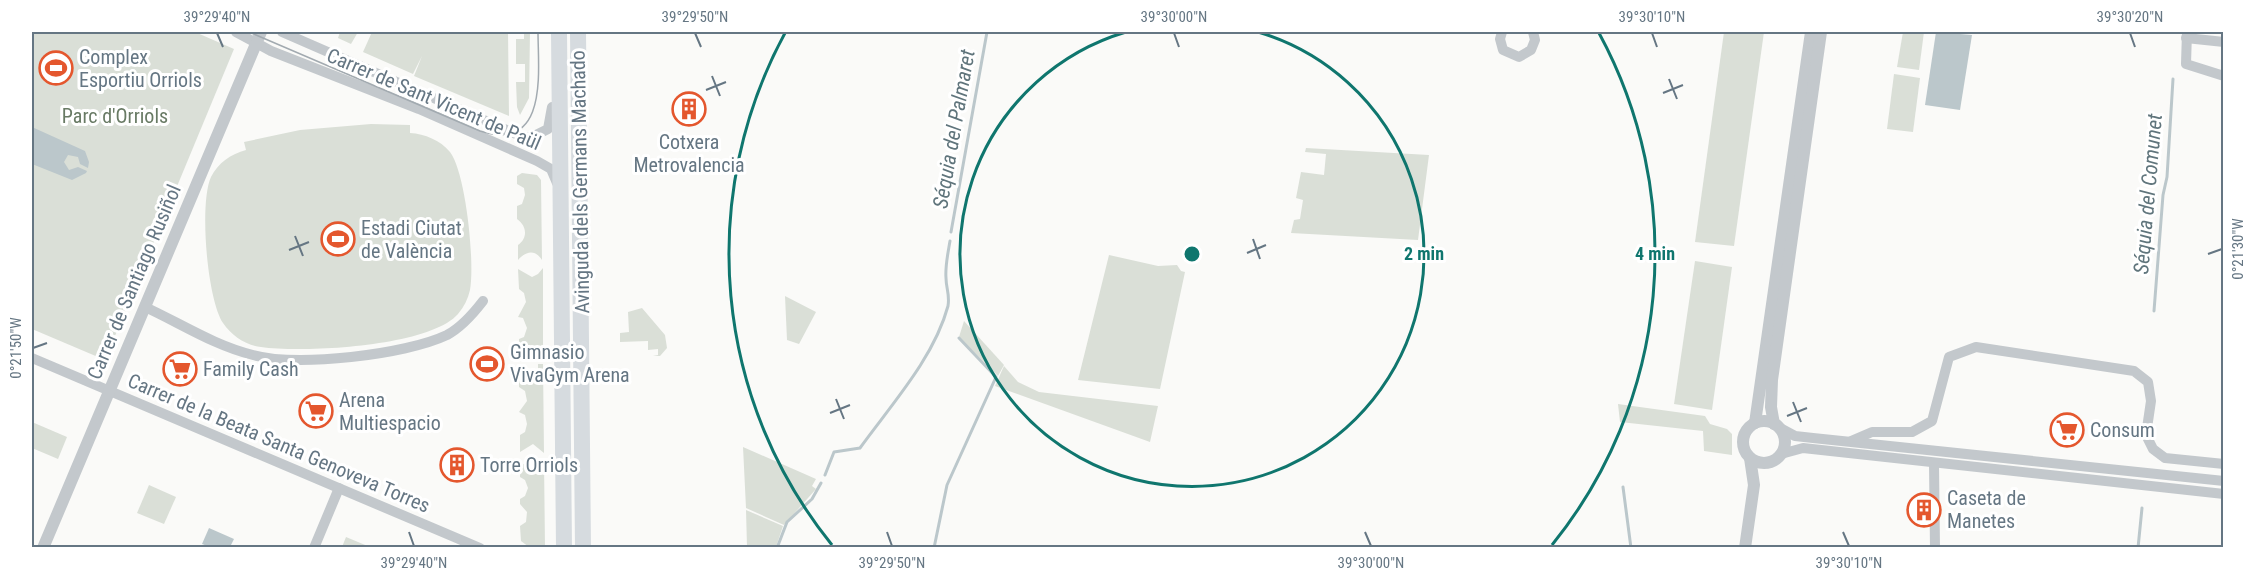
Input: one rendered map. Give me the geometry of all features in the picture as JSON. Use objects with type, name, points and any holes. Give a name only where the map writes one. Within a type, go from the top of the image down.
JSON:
[{"type":"main road","name":"Avinguda dels Germans Machado","points":[[578,32],[583,548]]},
{"type":"main road","points":[[559,38],[564,548]]},
{"type":"street","name":"Carrer de Sant Vicent de Paül","points":[[236,32],[259,37],[547,166],[555,175],[561,204]]},
{"type":"street","name":"Carrer de Sant Vicent de Paül","points":[[282,32],[524,137],[542,134],[551,124],[559,38]]},
{"type":"street","points":[[1502,32],[1500,39],[1503,50],[1519,57],[1531,50],[1535,40],[1533,32]]},
{"type":"street","points":[[1755,423],[1811,32]]},
{"type":"street","points":[[1781,454],[1785,441],[1771,407],[1772,380],[1821,32]]},
{"type":"street","points":[[2223,42],[2186,35],[2186,64],[2223,76]]},
{"type":"street","name":"Carrer de Santiago Rusiñol","points":[[43,548],[259,37]]},
{"type":"street","points":[[144,307],[229,347],[253,355],[295,359],[371,354],[430,341],[461,326],[483,301]]},
{"type":"street","points":[[1851,441],[1872,432],[1912,432],[1932,421],[1950,357],[1976,347],[2133,370],[2148,382],[2151,401],[2146,435],[2153,449],[2164,458],[2223,464]]},
{"type":"street","name":"Carrer de la Beata Santa Genoveva Torres","points":[[32,358],[480,548]]},
{"type":"street","points":[[1746,548],[1754,485],[1750,458],[1745,451],[1743,438],[1747,430],[1755,423],[1767,421],[1795,436],[2223,481]]},
{"type":"street","points":[[1754,485],[1768,463],[1781,454],[1803,448],[2223,494]]},
{"type":"street","points":[[1750,458],[1768,463]]},
{"type":"street","points":[[1934,464],[1935,548]]},
{"type":"street","points":[[314,548],[339,488]]},
{"type":"green space","name":"Parc d'Orriols","points":[[32,32],[195,32],[234,49],[105,360],[32,329]]},
{"type":"green space","points":[[340,32],[358,32],[351,44],[338,38]]},
{"type":"green space","points":[[372,32],[508,32],[509,116],[414,76],[422,56],[413,74],[363,52]]},
{"type":"green space","points":[[524,32],[530,32],[529,98],[520,115],[517,107],[516,82],[525,82],[525,64],[516,64],[516,39],[524,39]]},
{"type":"green space","points":[[1724,32],[1764,32],[1734,246],[1695,242]]},
{"type":"green space","points":[[1903,32],[1924,32],[1919,70],[1897,67]]},
{"type":"green space","points":[[1894,74],[1920,78],[1913,132],[1887,129]]},
{"type":"green space","name":"Estadi Ciutat de València","points":[[371,124],[410,125],[410,133],[427,136],[437,141],[450,152],[456,163],[465,198],[470,240],[471,277],[469,293],[464,306],[458,314],[443,325],[394,341],[334,348],[280,349],[255,346],[239,339],[223,323],[217,311],[206,251],[207,190],[217,167],[235,154],[246,150],[244,142],[300,130]]},
{"type":"green space","points":[[1306,148],[1429,155],[1418,240],[1291,233],[1294,220],[1300,219],[1303,200],[1296,198],[1301,172],[1324,175],[1326,154],[1305,152]]},
{"type":"green space","points":[[522,173],[537,175],[541,180],[542,260],[530,252],[518,260],[518,245],[525,236],[523,225],[517,219],[517,206],[522,204],[525,195],[524,188],[517,184],[517,176]]},
{"type":"green space","points":[[1109,255],[1158,266],[1177,265],[1181,271],[1185,272],[1160,389],[1078,380]]},
{"type":"green space","points":[[1695,261],[1732,267],[1712,410],[1674,404]]},
{"type":"green space","points":[[543,268],[543,356],[539,356],[538,349],[524,349],[524,356],[519,356],[519,339],[524,337],[527,328],[523,318],[518,317],[526,302],[524,293],[519,289],[518,269],[532,277]]},
{"type":"green space","points":[[785,296],[816,312],[799,344],[787,340]]},
{"type":"green space","points":[[642,308],[665,335],[667,348],[660,356],[653,356],[658,355],[658,349],[648,350],[648,341],[620,342],[620,333],[629,332],[628,312]]},
{"type":"green space","points":[[964,321],[1004,365],[998,376],[959,337]]},
{"type":"green space","points":[[524,364],[524,371],[538,371],[538,364],[543,364],[544,453],[533,444],[520,452],[520,435],[525,432],[527,424],[525,415],[519,412],[527,401],[525,391],[519,387],[519,365]]},
{"type":"green space","points":[[1004,366],[1018,382],[1039,392],[1158,406],[1150,442],[995,386]]},
{"type":"green space","points":[[1618,404],[1705,416],[1710,424],[1727,429],[1732,434],[1732,455],[1704,451],[1703,431],[1620,422]]},
{"type":"green space","points":[[32,422],[67,437],[58,459],[32,448]]},
{"type":"green space","points":[[743,447],[816,479],[812,486],[816,489],[784,525],[746,508]]},
{"type":"green space","points":[[544,461],[545,547],[529,547],[521,541],[520,526],[526,522],[527,512],[520,504],[520,499],[525,496],[528,488],[525,480],[520,477],[520,462],[533,470],[540,467]]},
{"type":"green space","points":[[149,485],[176,497],[164,524],[137,513]]},
{"type":"green space","points":[[746,510],[783,526],[776,547],[747,547]]},
{"type":"green space","points":[[346,537],[370,547],[342,547]]},
{"type":"shaded area","points":[[1936,32],[1972,35],[1960,110],[1925,105]]},
{"type":"shaded area","points":[[32,127],[85,151],[89,162],[88,168],[80,164],[78,157],[68,155],[64,162],[69,170],[78,167],[87,171],[86,173],[72,180],[32,164]]},
{"type":"shaded area","points":[[209,528],[234,539],[230,547],[210,547],[202,544]]},
{"type":"waterway","name":"Séquia del Palmaret","points":[[951,232],[987,32]]},
{"type":"waterway","name":"Séquia del Comunet","points":[[2154,311],[2163,195],[2167,177],[2173,79]]},
{"type":"waterway","points":[[825,475],[834,452],[860,448],[910,380],[933,344],[948,306],[946,269],[950,241]]},
{"type":"waterway","name":"Séquia del Palmaret","points":[[934,548],[947,485],[996,377],[959,338]]},
{"type":"waterway","points":[[777,548],[787,522],[812,499],[821,483]]},
{"type":"waterway","points":[[1623,487],[1631,548]]},
{"type":"waterway","name":"Séquia del Comunet","points":[[2138,548],[2142,508]]},
{"type":"tram line","points":[[249,32],[480,131],[502,135],[518,130],[529,120],[535,104],[539,67],[538,32]]},
{"type":"place","name":"Complex Esportiu Orriols","points":[[56,68]]},
{"type":"place","name":"Cotxera Metrovalencia","points":[[689,109]]},
{"type":"place","name":"Estadi Ciutat de València","points":[[338,239]]},
{"type":"place","name":"Gimnasio VivaGym Arena","points":[[487,364]]},
{"type":"place","name":"Family Cash","points":[[180,369]]},
{"type":"place","name":"Arena Multiespacio","points":[[316,411]]},
{"type":"place","name":"Consum","points":[[2067,430]]},
{"type":"place","name":"Torre Orriols","points":[[457,465]]},
{"type":"place","name":"Caseta de Manetes","points":[[1924,510]]}]
